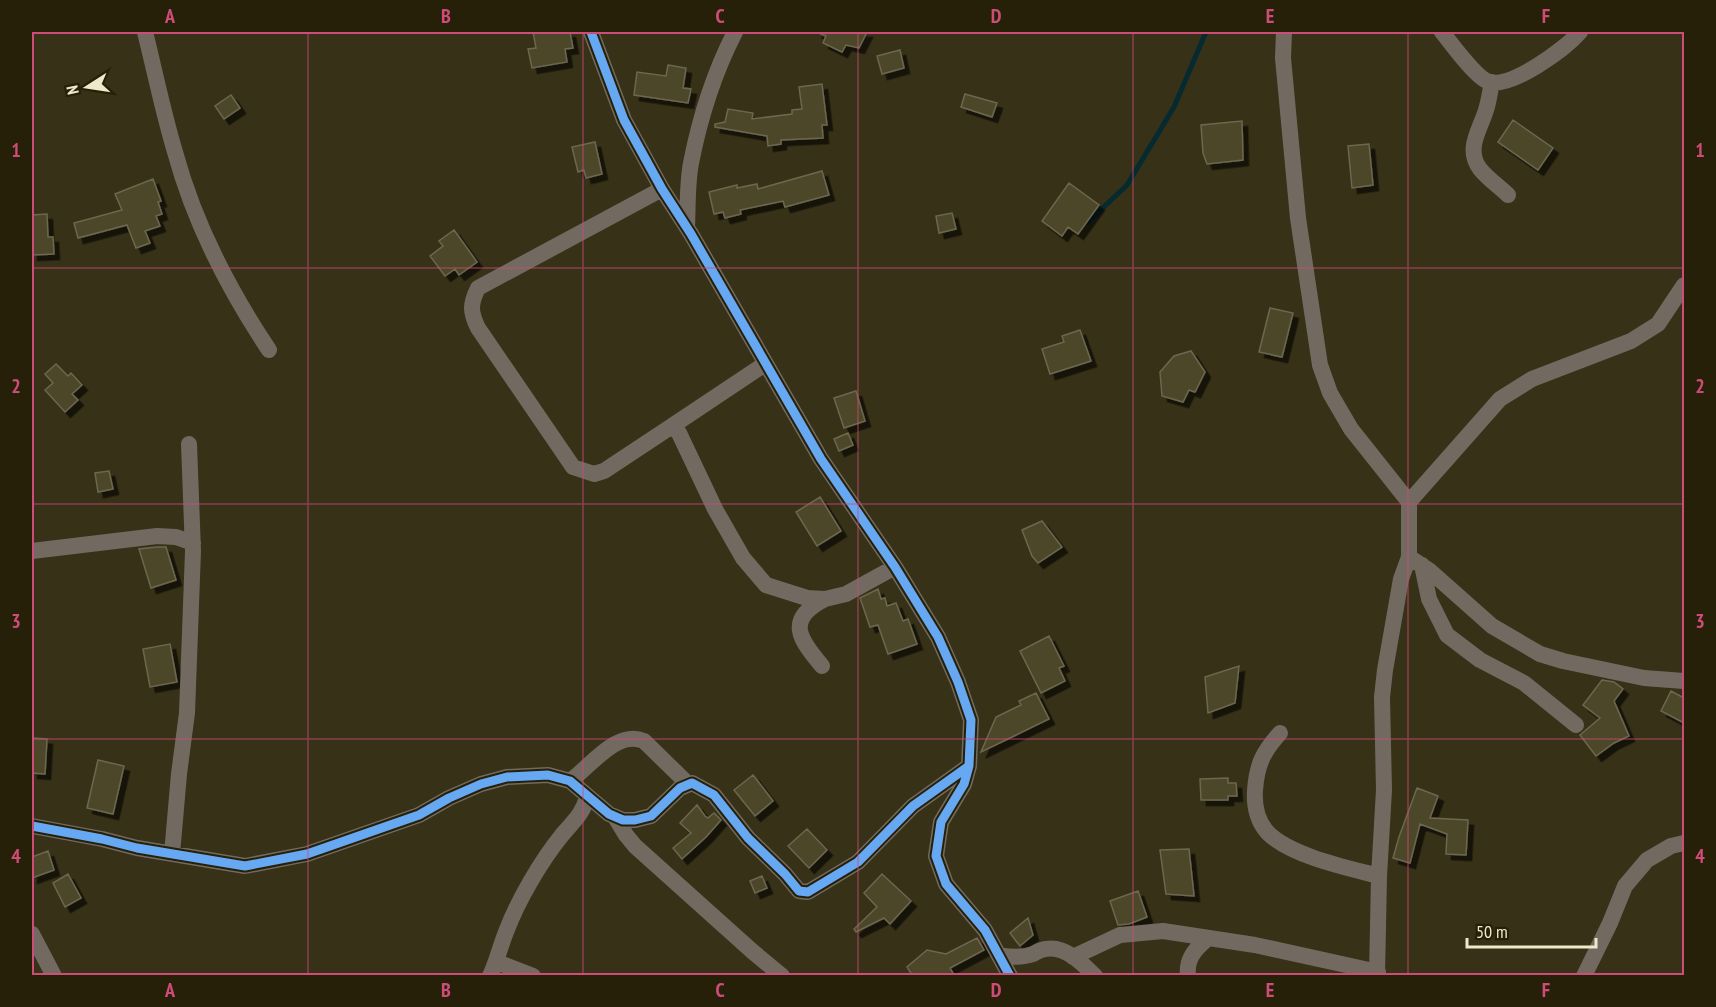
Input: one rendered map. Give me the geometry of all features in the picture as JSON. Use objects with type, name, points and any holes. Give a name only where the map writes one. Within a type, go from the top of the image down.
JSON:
[{"type":"street","points":[[145,32],[175,153],[201,226],[241,308],[269,350]]},
{"type":"street","points":[[591,32],[624,120],[662,189],[687,227],[821,459],[895,567],[938,637],[958,682],[971,720],[969,766],[964,784],[941,822],[936,856],[946,884],[985,930],[1010,975]]},
{"type":"street","points":[[687,227],[691,164],[709,95],[721,59],[735,32]]},
{"type":"street","points":[[1284,32],[1283,58],[1298,218],[1320,365],[1330,393],[1351,429],[1409,502],[1415,561],[1429,598],[1447,635],[1474,656],[1524,683],[1576,725]]},
{"type":"street","points":[[1442,32],[1476,74],[1488,82],[1501,82],[1517,77],[1550,57],[1580,32]]},
{"type":"street","points":[[1492,82],[1486,108],[1473,142],[1474,153],[1481,170],[1509,195]]},
{"type":"street","points":[[662,189],[478,288],[471,302],[472,315],[478,328],[573,467],[594,474],[604,471],[765,364]]},
{"type":"street","points":[[1409,502],[1500,399],[1532,379],[1631,341],[1658,324],[1684,285]]},
{"type":"street","points":[[672,426],[679,433],[715,509],[743,558],[766,585],[807,598],[825,599]]},
{"type":"street","points":[[172,854],[187,713],[193,543],[189,444]]},
{"type":"street","points":[[32,551],[157,536],[176,537],[193,543]]},
{"type":"street","points":[[1415,561],[1430,571],[1492,626],[1540,654],[1644,678],[1684,681]]},
{"type":"street","points":[[1073,957],[1120,935],[1163,931],[1255,945],[1378,974],[1379,876],[1384,790],[1383,688],[1401,579],[1415,561]]},
{"type":"street","points":[[822,666],[805,645],[799,628],[802,614],[825,599],[846,594],[895,567]]},
{"type":"street","points":[[1280,733],[1265,750],[1260,763],[1254,801],[1258,818],[1268,832],[1296,851],[1379,876]]},
{"type":"street","points":[[570,781],[622,739],[636,737],[644,741],[688,784]]},
{"type":"street","points":[[32,826],[245,866],[297,856],[419,815],[481,784],[507,777],[548,775],[570,781],[609,814],[635,820],[651,816],[680,788],[692,783],[714,795],[748,838],[799,891],[808,892],[858,862],[913,806],[969,766]]},
{"type":"street","points":[[533,975],[493,968],[506,931],[518,908],[548,855],[580,815],[587,796]]},
{"type":"street","points":[[615,817],[635,846],[782,975]]},
{"type":"street","points":[[1584,975],[1610,923],[1625,886],[1647,860],[1671,846],[1684,843]]},
{"type":"street","points":[[32,934],[54,975]]},
{"type":"street","points":[[1188,975],[1188,964],[1192,954],[1207,939]]},
{"type":"street","points":[[999,954],[1018,957],[1049,948],[1065,952],[1095,975]]},
{"type":"building","points":[[533,32],[570,32],[573,48],[565,49],[567,62],[532,68],[528,49],[536,48]]},
{"type":"building","points":[[816,32],[867,32],[859,48],[846,45],[842,52],[823,43],[826,36]]},
{"type":"building","points":[[900,50],[904,68],[882,74],[877,56]]},
{"type":"building","points":[[668,65],[686,68],[683,88],[691,89],[688,103],[634,95],[637,72],[666,76]]},
{"type":"building","points":[[822,84],[827,125],[822,125],[823,138],[781,140],[781,144],[768,146],[767,136],[715,127],[715,124],[725,122],[728,109],[753,113],[752,119],[792,114],[792,110],[802,109],[799,87]]},
{"type":"building","points":[[965,94],[997,103],[992,117],[961,107]]},
{"type":"building","points":[[231,95],[240,108],[224,119],[215,106]]},
{"type":"building","points":[[1513,120],[1553,148],[1538,170],[1498,142]]},
{"type":"building","points":[[1242,121],[1243,160],[1207,164],[1203,153],[1201,125]]},
{"type":"building","points":[[595,142],[602,174],[586,178],[584,170],[578,172],[572,147]]},
{"type":"building","points":[[1369,144],[1373,185],[1352,188],[1348,146]]},
{"type":"building","points":[[822,171],[829,195],[785,207],[783,201],[740,210],[741,214],[725,218],[723,212],[714,214],[709,192],[737,185],[737,188],[757,184],[758,189]]},
{"type":"building","points":[[153,179],[161,201],[158,202],[162,214],[156,216],[160,226],[145,231],[150,243],[136,248],[127,225],[78,238],[74,223],[122,210],[115,194]]},
{"type":"building","points":[[1069,183],[1099,205],[1078,234],[1068,227],[1062,236],[1042,221]]},
{"type":"building","points":[[952,213],[956,229],[939,233],[936,216]]},
{"type":"building","points":[[47,214],[48,237],[53,237],[54,254],[32,255],[32,215]]},
{"type":"building","points":[[454,230],[477,262],[459,275],[455,269],[445,276],[430,256],[443,246],[439,241]]},
{"type":"building","points":[[1270,308],[1293,313],[1282,357],[1259,352]]},
{"type":"building","points":[[1080,330],[1091,361],[1050,374],[1042,349],[1064,342],[1062,336]]},
{"type":"building","points":[[1191,351],[1205,372],[1195,392],[1189,390],[1183,402],[1162,396],[1160,372],[1174,356]]},
{"type":"building","points":[[56,364],[68,376],[71,373],[82,385],[72,394],[78,400],[65,412],[45,390],[53,383],[45,374]]},
{"type":"building","points":[[856,391],[865,421],[844,428],[834,398]]},
{"type":"building","points":[[848,433],[853,445],[839,451],[834,439]]},
{"type":"building","points":[[109,471],[113,489],[98,492],[95,473]]},
{"type":"building","points":[[820,497],[841,531],[817,546],[796,512]]},
{"type":"building","points":[[1042,521],[1062,547],[1038,563],[1032,556],[1022,530]]},
{"type":"building","points":[[166,547],[176,580],[151,588],[139,549]]},
{"type":"building","points":[[878,589],[881,599],[885,598],[887,606],[896,603],[903,621],[908,619],[917,644],[888,654],[878,625],[870,627],[860,598]]},
{"type":"building","points":[[1049,636],[1064,666],[1059,668],[1065,681],[1041,693],[1020,651]]},
{"type":"building","points":[[170,644],[177,682],[150,687],[143,649]]},
{"type":"building","points":[[1239,666],[1235,703],[1208,713],[1205,677]]},
{"type":"building","points":[[1602,680],[1614,682],[1623,689],[1614,701],[1629,736],[1596,756],[1580,735],[1600,718],[1583,705]]},
{"type":"building","points":[[1671,691],[1684,698],[1684,723],[1661,711]]},
{"type":"building","points":[[1036,693],[1049,719],[981,752],[996,717],[1021,705],[1019,701]]},
{"type":"building","points":[[32,738],[47,739],[45,774],[32,773]]},
{"type":"building","points":[[98,760],[124,766],[113,814],[87,808]]},
{"type":"building","points":[[753,775],[773,801],[755,816],[734,790]]},
{"type":"building","points":[[1228,778],[1228,783],[1236,783],[1237,796],[1228,796],[1228,800],[1201,800],[1200,779]]},
{"type":"building","points":[[1417,788],[1438,796],[1430,818],[1468,820],[1466,855],[1446,854],[1447,834],[1420,824],[1410,863],[1393,858]]},
{"type":"building","points":[[697,805],[708,818],[714,813],[721,820],[682,859],[673,848],[691,833],[680,823]]},
{"type":"building","points":[[807,829],[827,850],[809,868],[788,846]]},
{"type":"building","points":[[1189,849],[1194,896],[1166,894],[1160,850]]},
{"type":"building","points":[[48,851],[54,870],[32,878],[32,857]]},
{"type":"building","points":[[68,874],[81,898],[65,907],[53,883]]},
{"type":"building","points":[[882,874],[911,901],[890,924],[884,918],[856,932],[854,929],[877,907],[864,893]]},
{"type":"building","points":[[762,876],[767,888],[755,893],[750,881]]},
{"type":"building","points":[[1138,891],[1147,917],[1129,924],[1118,925],[1110,901]]},
{"type":"building","points":[[1028,918],[1033,935],[1020,946],[1010,933]]},
{"type":"building","points":[[977,938],[984,950],[950,968],[954,975],[912,975],[907,967],[927,950],[946,954]]},
{"type":"waterway","points":[[1088,222],[1127,185],[1174,107],[1206,32]]},
{"type":"cycle path","points":[[591,32],[624,120],[662,189],[691,234],[821,459],[895,567],[938,637],[958,682],[971,720],[969,766],[964,784],[941,822],[936,856],[946,884],[985,930],[1010,976]]},
{"type":"cycle path","points":[[32,826],[137,848],[245,866],[307,854],[419,815],[481,784],[507,777],[548,775],[570,781],[609,814],[623,820],[651,816],[680,788],[692,783],[714,795],[748,838],[799,891],[808,892],[858,862],[913,806],[969,766]]}]
